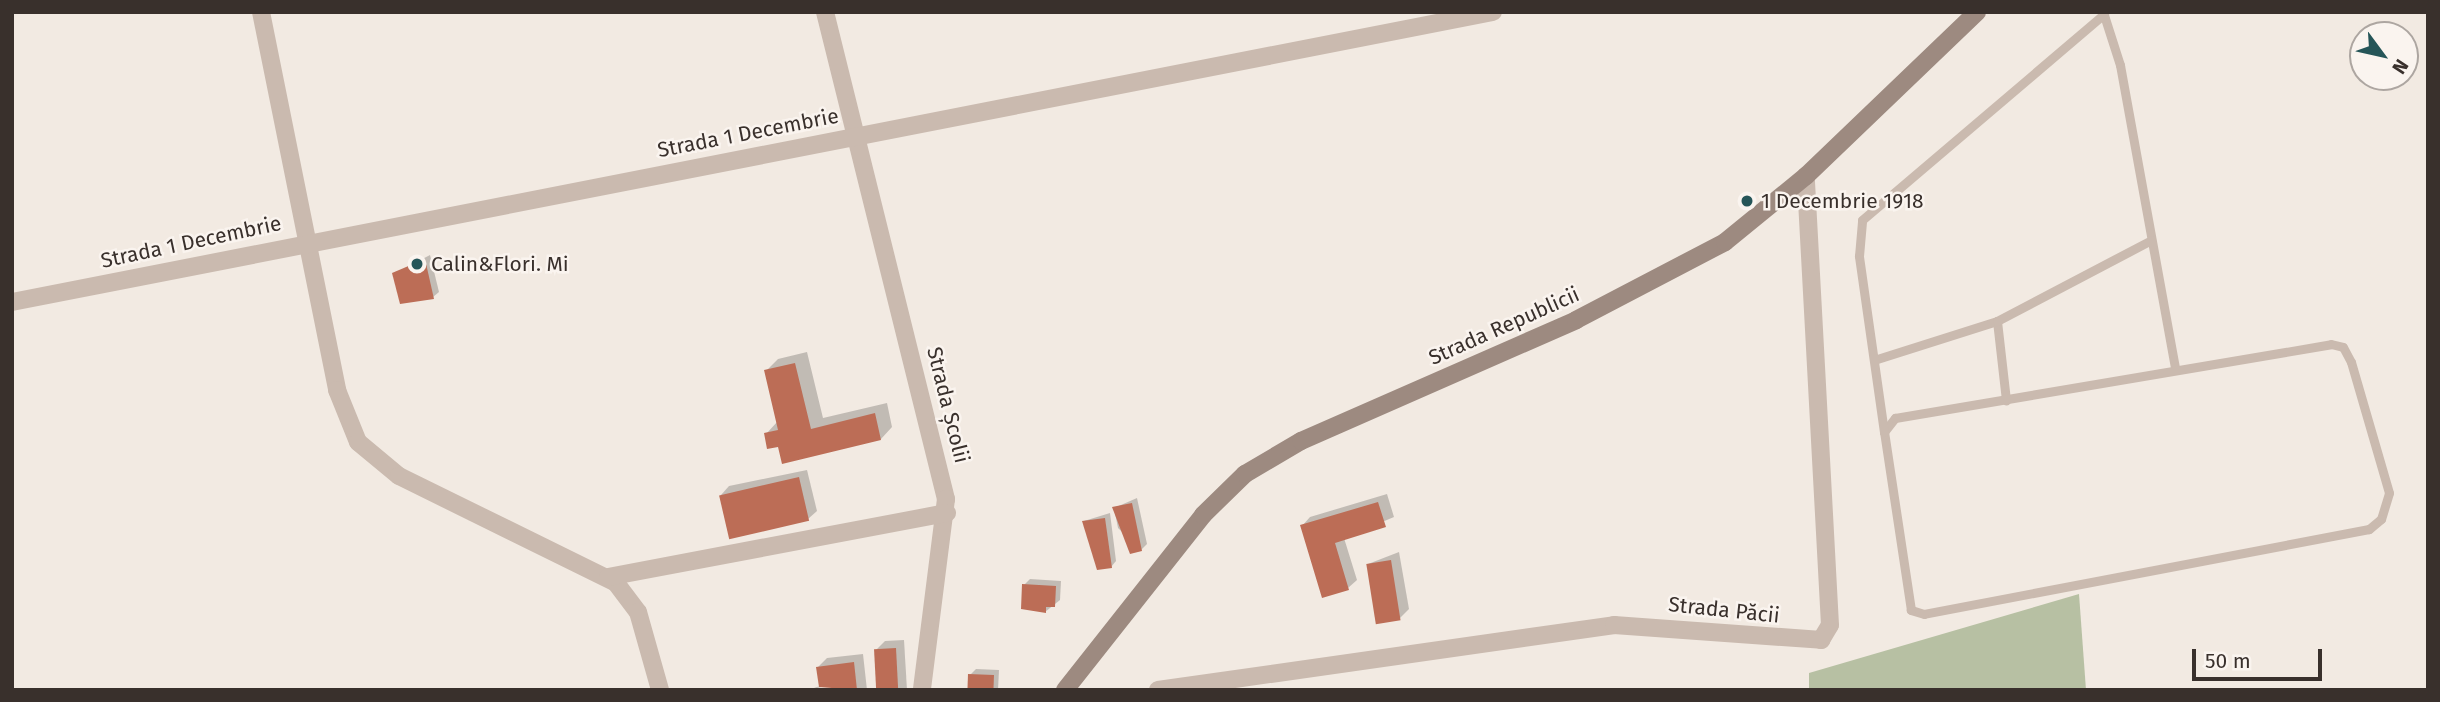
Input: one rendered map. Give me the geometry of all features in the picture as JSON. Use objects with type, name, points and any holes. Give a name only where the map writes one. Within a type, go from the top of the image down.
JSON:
[{"type":"main road","name":"Strada Republicii","points":[[1065,690],[1203,515],[1245,474],[1301,442],[1653,282],[1725,242],[1806,176],[1977,12]]},
{"type":"street","points":[[261,12],[343,410],[369,455],[608,577],[633,601],[660,690]]},
{"type":"street","name":"Strada Școlii","points":[[825,12],[947,513],[922,690]]},
{"type":"street","name":"Strada 1 Decembrie","points":[[12,302],[307,240],[1493,12]]},
{"type":"street","name":"Strada Păcii","points":[[1158,690],[1614,625],[1821,640],[1830,625],[1806,176]]},
{"type":"street","points":[[608,577],[947,513]]},
{"type":"lane","points":[[1884,432],[1895,418],[2175,368],[2343,347],[2389,493],[2381,519],[2369,529],[1916,614],[1884,432],[1859,256],[1862,220],[2104,13],[2120,65],[2175,368]]},
{"type":"lane","points":[[1874,360],[1997,321],[2151,240]]},
{"type":"lane","points":[[1997,321],[2006,400]]},
{"type":"green space","points":[[2079,594],[2086,690],[1809,690],[1809,673]]},
{"type":"building","points":[[425,259],[434,299],[400,304],[392,273]]},
{"type":"building","points":[[795,363],[811,429],[875,413],[881,440],[782,464],[778,447],[767,449],[764,433],[778,430],[764,370]]},
{"type":"building","points":[[799,477],[809,521],[729,539],[719,495]]},
{"type":"building","points":[[1378,502],[1386,527],[1335,543],[1349,590],[1322,598],[1300,525]]},
{"type":"building","points":[[1132,503],[1142,551],[1130,554],[1112,507]]},
{"type":"building","points":[[1105,518],[1112,568],[1097,570],[1082,521]]},
{"type":"building","points":[[1391,560],[1401,620],[1376,624],[1366,564]]},
{"type":"building","points":[[1022,584],[1056,586],[1055,607],[1046,607],[1046,613],[1021,609]]},
{"type":"building","points":[[896,648],[898,690],[876,690],[874,649]]},
{"type":"building","points":[[854,662],[857,690],[819,687],[816,667]]},
{"type":"building","points":[[968,674],[994,675],[993,690],[967,689]]},
{"type":"place","name":"1 Decembrie 1918","points":[[1747,201]]},
{"type":"place","name":"Calin&Flori. Mi","points":[[417,264]]}]
